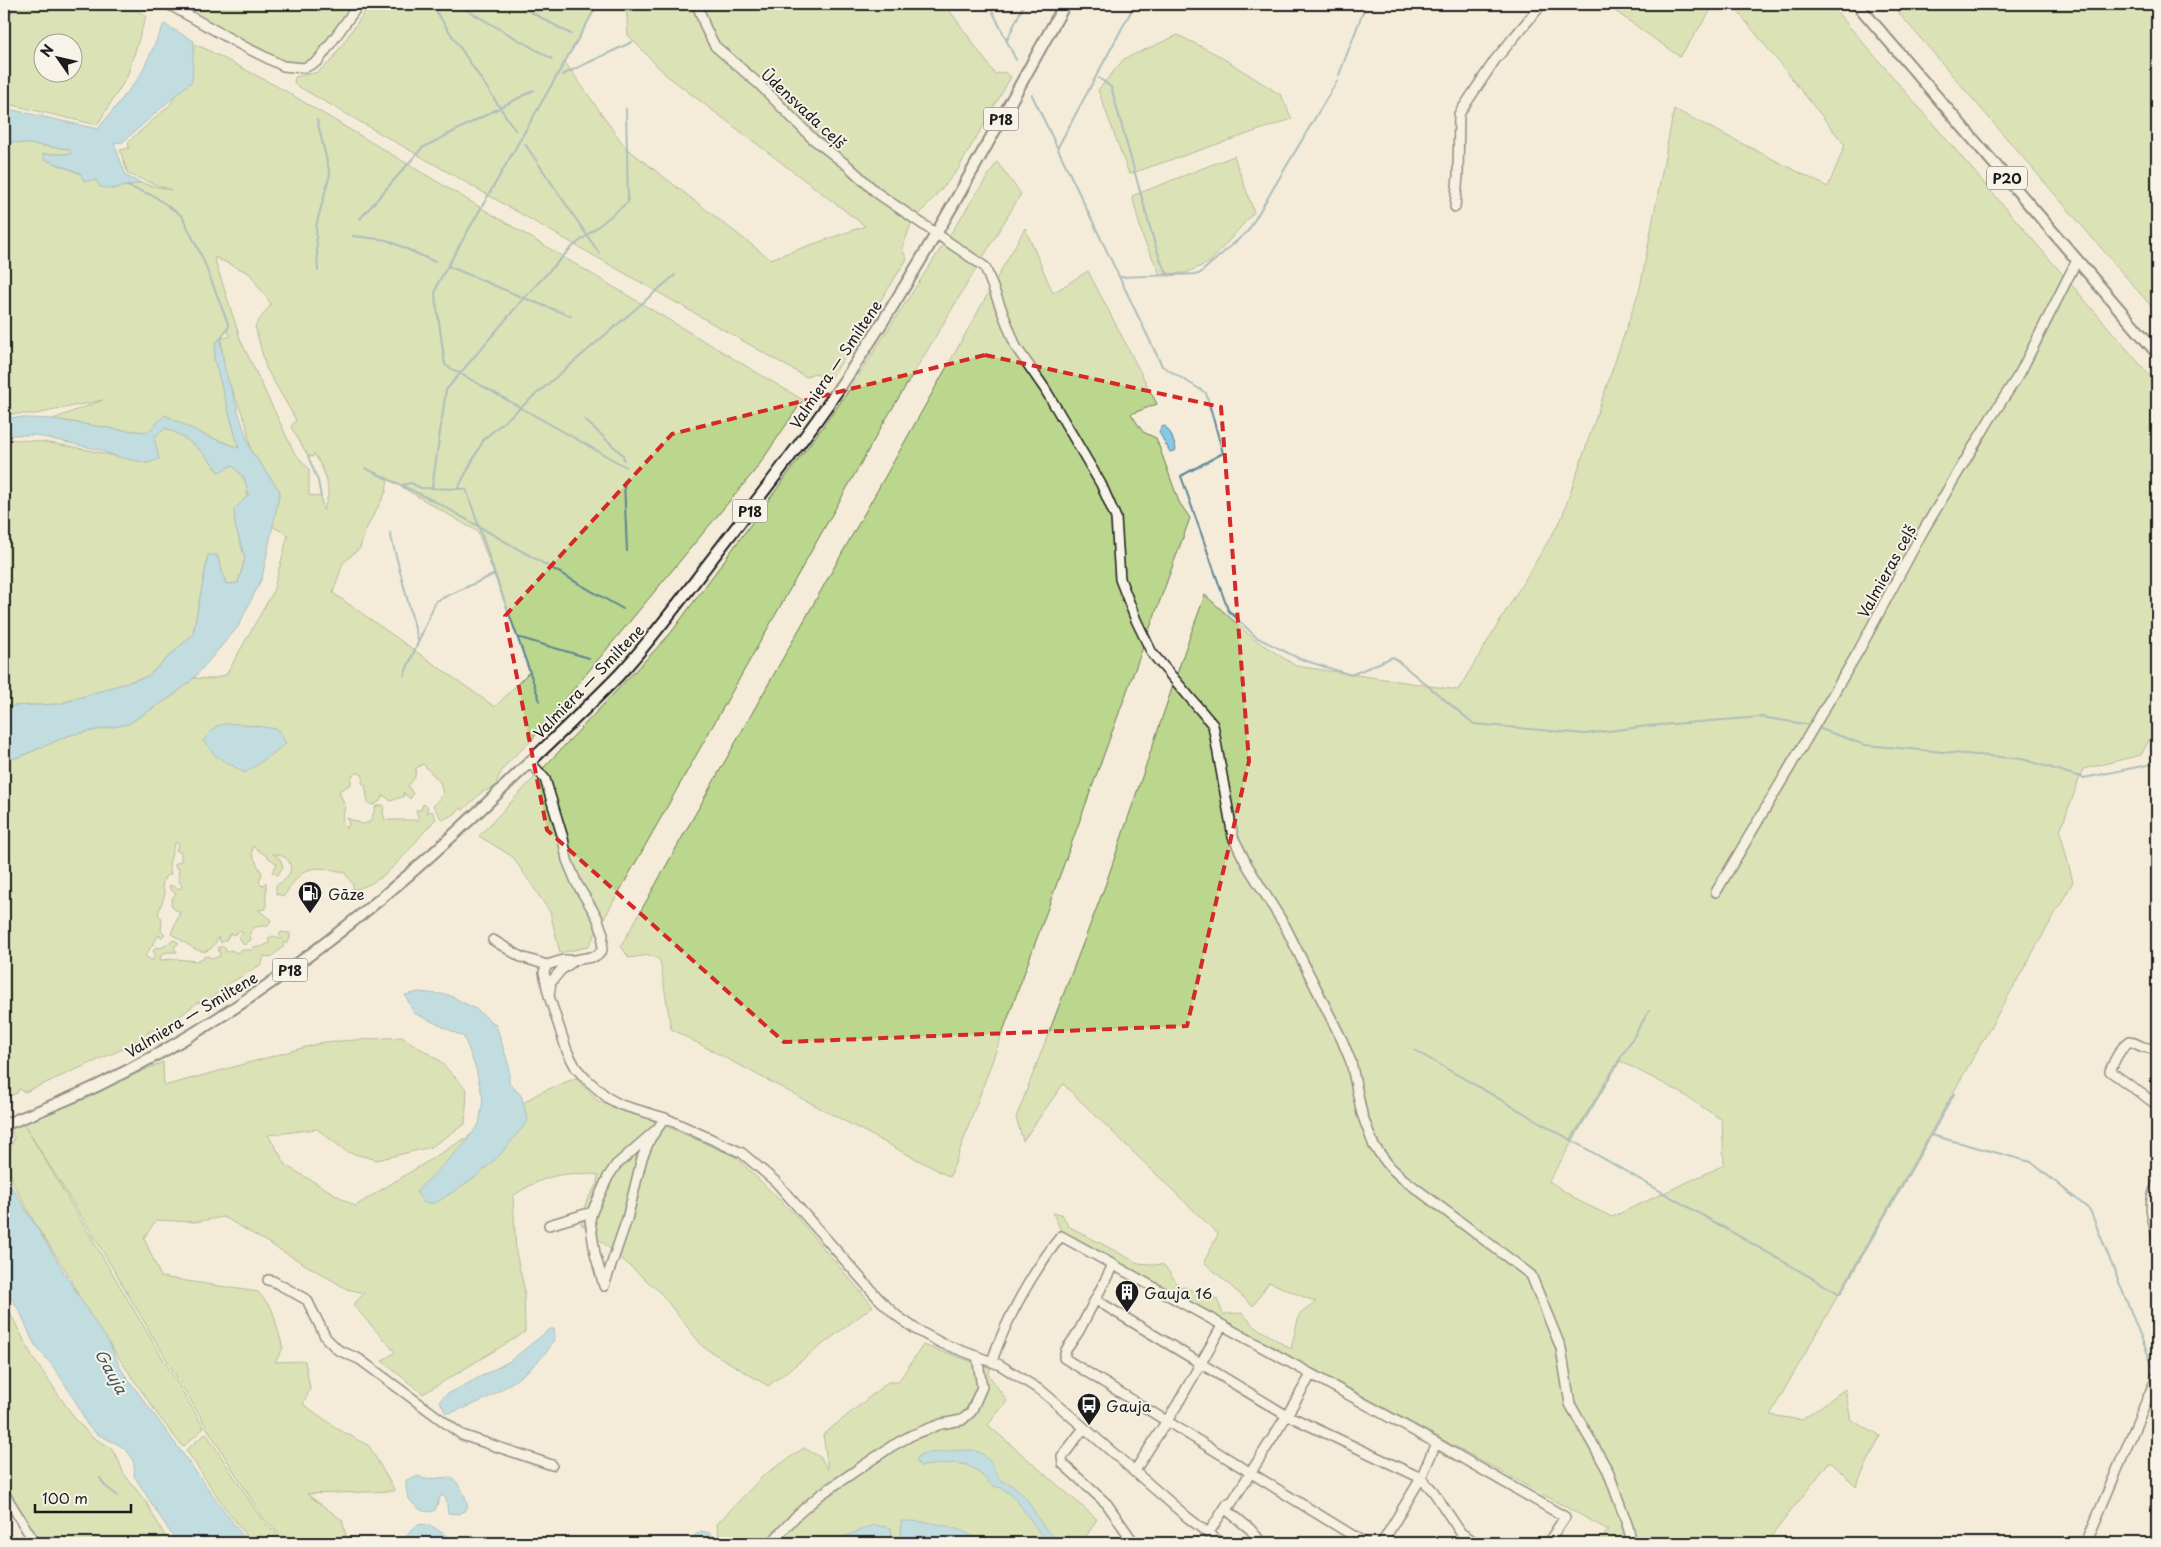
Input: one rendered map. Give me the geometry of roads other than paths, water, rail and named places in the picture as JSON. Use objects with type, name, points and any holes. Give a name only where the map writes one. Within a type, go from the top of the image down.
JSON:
[{"type":"main road","name":"Valmiera — Smiltene","points":[[8,1123],[97,1086],[138,1065],[280,977],[348,926],[444,844],[620,674],[676,609],[826,408],[936,234],[1065,4]]},
{"type":"main road","name":"P20","points":[[1857,4],[2157,353]]},
{"type":"street","points":[[168,4],[283,66],[304,68],[318,62],[359,4]]},
{"type":"street","name":"Ūdensvada ceļš","points":[[697,4],[706,29],[715,46],[760,85],[813,139],[848,166],[877,192],[985,267],[1016,347],[1045,389],[1101,484],[1116,518],[1120,579],[1136,620],[1152,653],[1213,725],[1233,837],[1247,865],[1285,926],[1342,1040],[1351,1062],[1362,1114],[1374,1146],[1390,1167],[1402,1178],[1532,1276],[1561,1348],[1570,1404],[1608,1472],[1632,1543]]},
{"type":"street","points":[[1455,207],[1458,176],[1459,114],[1505,47],[1542,4]]},
{"type":"street","name":"Valmieras ceļš","points":[[1716,892],[1858,652],[1923,531],[2020,373],[2077,260]]},
{"type":"street","points":[[494,940],[521,957],[547,965],[563,960],[597,956],[602,950],[602,934],[597,917],[577,884],[567,860],[563,838],[545,779],[530,762]]},
{"type":"street","points":[[549,996],[551,982],[561,970],[575,960]]},
{"type":"street","points":[[547,965],[544,972],[549,996],[567,1051],[576,1068],[585,1078],[608,1098],[621,1105],[665,1118],[729,1146],[748,1157],[788,1195],[878,1298],[897,1316],[941,1343],[992,1361],[1043,1392],[1214,1540],[1249,1472]]},
{"type":"street","points":[[2157,1050],[2143,1047],[2130,1041],[2125,1044],[2115,1058],[2110,1071],[2157,1105]]},
{"type":"street","points":[[656,1130],[616,1165],[592,1212],[590,1220],[594,1245],[604,1286],[627,1219],[642,1158],[656,1130],[665,1118]]},
{"type":"street","points":[[2157,1184],[2150,1205],[2157,1238]]},
{"type":"street","points":[[549,1225],[592,1212]]},
{"type":"street","points":[[992,1361],[1007,1325],[1026,1289],[1061,1236],[1436,1443],[1565,1517],[1548,1543]]},
{"type":"street","points":[[1113,1265],[1096,1300],[1066,1350],[1064,1358],[1365,1543]]},
{"type":"street","points":[[268,1280],[307,1300],[326,1338],[338,1350],[359,1359],[462,1435],[552,1465]]},
{"type":"street","points":[[1096,1300],[1285,1414],[1421,1478],[1433,1491],[1461,1533],[1477,1543]]},
{"type":"street","points":[[1134,1472],[1167,1421],[1222,1326]]},
{"type":"street","points":[[771,1543],[798,1514],[820,1495],[892,1446],[912,1435],[941,1424],[962,1420],[971,1412],[982,1387],[977,1356]]},
{"type":"street","points":[[1262,1543],[1250,1529],[1227,1510],[1310,1374]]},
{"type":"street","points":[[2086,1543],[2157,1376]]},
{"type":"street","points":[[1084,1428],[1062,1457],[1063,1464],[1107,1504],[1134,1543]]},
{"type":"street","points":[[1382,1543],[1421,1478],[1436,1443]]},
{"type":"street","points":[[4,1493],[35,1543]]},
{"type":"water","points":[[164,24],[194,41],[192,81],[123,142],[114,143],[126,176],[141,183],[112,189],[100,187],[96,180],[84,181],[80,173],[44,159],[43,154],[71,154],[69,149],[4,141],[4,108],[98,129],[140,76]]},
{"type":"water","points":[[220,339],[225,370],[251,451],[280,491],[262,578],[238,627],[194,678],[174,695],[128,724],[70,735],[19,757],[4,760],[4,710],[14,706],[59,704],[148,676],[193,634],[208,555],[217,555],[226,584],[238,583],[245,558],[235,525],[234,510],[249,494],[244,478],[232,465],[219,472],[196,446],[166,428],[154,437],[159,459],[148,463],[34,435],[4,435],[4,417],[53,419],[120,430],[148,432],[165,415],[202,434],[239,448],[214,359],[216,342]]},
{"type":"water","points":[[1165,426],[1171,434],[1175,451],[1170,452],[1159,432],[1161,427]]},
{"type":"water","points":[[230,723],[277,729],[286,743],[245,773],[216,756],[203,741],[216,726]]},
{"type":"water","points":[[419,992],[449,995],[474,1008],[496,1025],[509,1066],[509,1083],[521,1095],[528,1121],[499,1156],[477,1176],[436,1203],[424,1203],[416,1192],[464,1144],[479,1124],[483,1100],[476,1069],[464,1037],[414,1013],[405,995]]},
{"type":"water","points":[[4,1174],[99,1329],[107,1338],[123,1372],[248,1543],[177,1543],[134,1476],[134,1464],[130,1455],[124,1448],[90,1429],[63,1381],[35,1345],[21,1314],[4,1285]]},
{"type":"water","points":[[550,1329],[554,1329],[554,1338],[549,1349],[527,1371],[488,1398],[450,1413],[445,1412],[440,1401],[444,1396],[510,1361]]},
{"type":"water","points":[[973,1450],[981,1453],[990,1461],[1000,1480],[1014,1486],[1026,1498],[1043,1526],[1059,1543],[1047,1543],[1015,1498],[1002,1488],[993,1486],[976,1470],[967,1465],[955,1463],[920,1466],[916,1460],[921,1454]]},
{"type":"water","points":[[419,1476],[424,1479],[451,1477],[463,1492],[467,1509],[460,1514],[448,1513],[446,1498],[441,1495],[435,1510],[427,1512],[420,1509],[413,1504],[406,1491],[406,1480]]},
{"type":"water","points":[[901,1521],[935,1523],[965,1532],[985,1543],[901,1543]]},
{"type":"water","points":[[421,1524],[432,1526],[457,1543],[404,1543],[410,1531]]},
{"type":"water","points":[[874,1525],[891,1528],[893,1543],[828,1543]]},
{"type":"water","points":[[701,1531],[710,1533],[717,1543],[691,1543],[694,1536]]},
{"type":"waterway","points":[[431,4],[515,130]]},
{"type":"waterway","points":[[456,4],[552,59]]},
{"type":"waterway","points":[[516,4],[571,34]]},
{"type":"waterway","points":[[598,4],[438,283],[435,294],[445,365],[626,467]]},
{"type":"waterway","points":[[989,4],[1016,60]]},
{"type":"waterway","points":[[1007,40],[1024,4]]},
{"type":"waterway","points":[[1058,147],[1135,4]]},
{"type":"waterway","points":[[1339,75],[1366,4]]},
{"type":"waterway","points":[[562,75],[632,42]]},
{"type":"waterway","points":[[1099,78],[1111,87],[1153,238],[1161,262],[1169,276]]},
{"type":"waterway","points":[[1121,277],[1199,274],[1248,231],[1337,81]]},
{"type":"waterway","points":[[360,219],[422,148],[534,90]]},
{"type":"waterway","points":[[1032,95],[1162,366],[1206,393],[1223,453],[1181,476],[1228,610],[1256,637],[1300,659],[1351,675],[1393,657],[1474,724],[1585,734],[1648,726],[1761,717],[1811,725]]},
{"type":"waterway","points":[[571,316],[524,298],[570,249],[628,202],[626,109]]},
{"type":"waterway","points":[[317,120],[330,174],[316,226],[318,271]]},
{"type":"waterway","points":[[525,144],[599,253]]},
{"type":"waterway","points":[[127,186],[154,196],[182,216],[202,257],[229,326],[221,339]]},
{"type":"waterway","points":[[353,236],[387,240],[435,262]]},
{"type":"waterway","points":[[432,488],[446,390],[524,298],[448,266]]},
{"type":"waterway","points":[[458,488],[484,439],[675,275]]},
{"type":"waterway","points":[[585,420],[623,455],[624,460]]},
{"type":"waterway","points":[[308,456],[318,481],[321,497]]},
{"type":"waterway","points":[[365,468],[436,502],[623,609]]},
{"type":"waterway","points":[[624,481],[627,551]]},
{"type":"waterway","points":[[402,485],[411,483],[421,488],[466,489],[495,574],[436,601],[404,675]]},
{"type":"waterway","points":[[390,533],[418,640]]},
{"type":"waterway","points":[[495,574],[540,701]]},
{"type":"waterway","points":[[517,637],[589,658]]},
{"type":"waterway","points":[[1818,728],[1865,745],[2022,759],[2084,778],[2157,763]]},
{"type":"waterway","points":[[1571,1140],[1649,1011]]},
{"type":"waterway","points":[[1414,1050],[1840,1294],[1931,1135],[2031,1162],[2090,1210],[2155,1372]]},
{"type":"waterway","points":[[1931,1135],[1954,1094]]},
{"type":"waterway","points":[[100,1478],[105,1486],[118,1496]]},
{"type":"place","name":"Gāze","points":[[310,914]]},
{"type":"place","name":"Gauja 16","points":[[1127,1313]]},
{"type":"place","name":"Gauja","points":[[1089,1426]]}]
